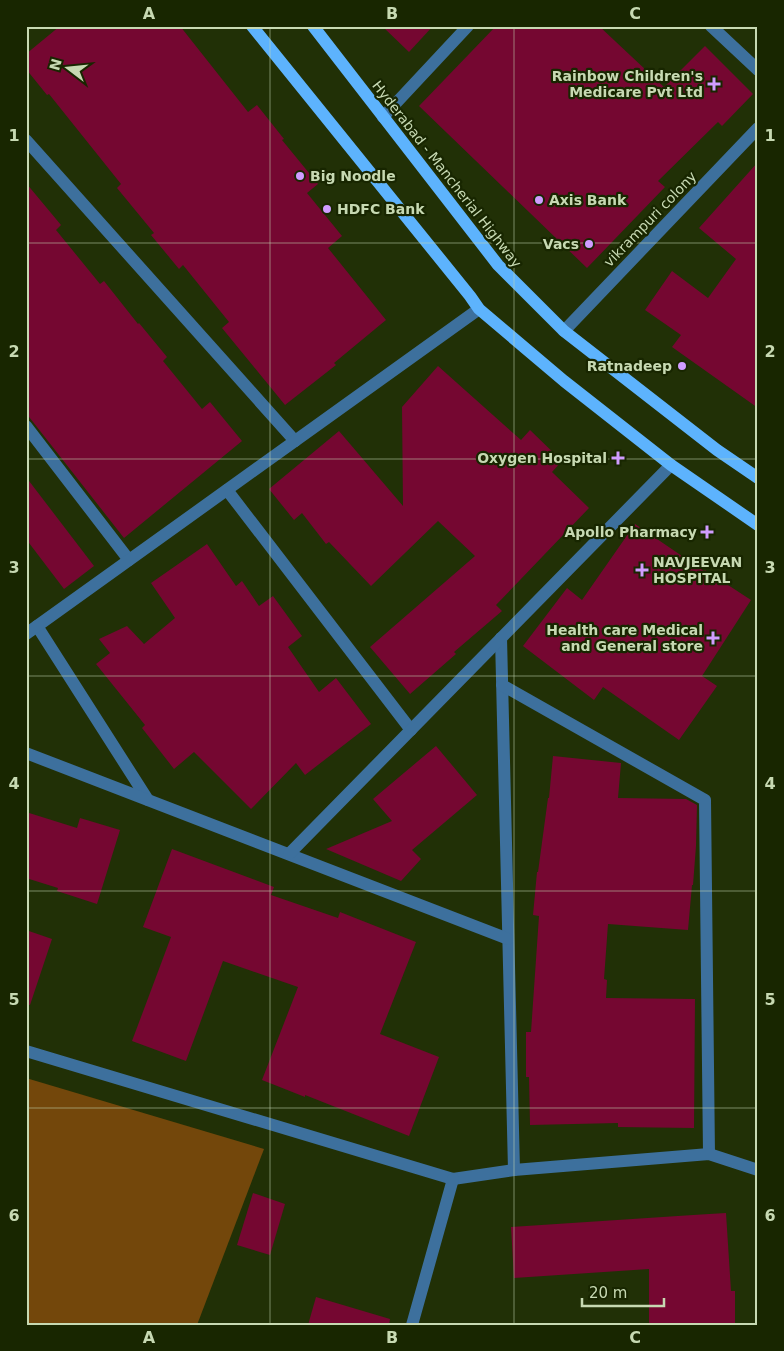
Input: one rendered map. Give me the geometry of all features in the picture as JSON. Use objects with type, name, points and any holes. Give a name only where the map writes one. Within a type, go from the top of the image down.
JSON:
[{"type":"main road","points":[[252,26],[479,309],[564,381],[671,465],[758,525]]},
{"type":"main road","name":"Hyderabad - Mancherial Highway","points":[[313,26],[498,265],[564,331],[717,450],[758,478]]},
{"type":"street","points":[[383,117],[468,26]]},
{"type":"street","points":[[711,26],[758,70]]},
{"type":"street","name":"vikrampuri colony","points":[[564,331],[758,128]]},
{"type":"street","points":[[26,140],[295,441]]},
{"type":"street","points":[[26,634],[479,309]]},
{"type":"street","points":[[26,426],[129,560]]},
{"type":"street","points":[[289,854],[671,465]]},
{"type":"street","points":[[227,490],[411,730]]},
{"type":"street","points":[[37,626],[148,800]]},
{"type":"street","points":[[501,638],[514,1170]]},
{"type":"street","points":[[502,685],[705,800],[709,1154]]},
{"type":"street","points":[[26,753],[508,939]]},
{"type":"street","points":[[26,1051],[453,1179],[514,1170],[709,1154],[758,1170]]},
{"type":"street","points":[[412,1325],[453,1179]]},
{"type":"shaded area","points":[[26,1078],[264,1149],[197,1325],[26,1325]]},
{"type":"building","points":[[60,26],[180,26],[248,112],[257,105],[284,139],[282,140],[318,184],[307,193],[342,236],[328,248],[386,320],[334,363],[336,365],[285,405],[222,328],[229,322],[183,265],[179,269],[151,235],[154,233],[117,188],[121,184],[49,94],[47,95],[26,69],[26,54]]},
{"type":"building","points":[[382,26],[433,26],[409,52]]},
{"type":"building","points":[[496,26],[599,26],[664,87],[705,46],[753,94],[722,126],[718,122],[658,181],[665,187],[587,268],[419,106]]},
{"type":"building","points":[[758,162],[758,408],[672,347],[681,335],[645,310],[672,271],[708,298],[736,259],[699,228]]},
{"type":"building","points":[[26,183],[61,225],[56,230],[100,284],[104,281],[167,357],[163,361],[202,409],[210,402],[242,441],[124,538],[26,413]]},
{"type":"building","points":[[438,366],[521,440],[530,430],[562,461],[552,472],[589,508],[496,605],[502,611],[454,652],[456,654],[410,694],[370,647],[475,556],[438,521],[371,586],[329,542],[326,544],[302,513],[294,520],[269,489],[339,431],[403,506],[402,407]]},
{"type":"building","points":[[26,477],[94,566],[64,589],[26,539]]},
{"type":"building","points":[[635,524],[751,600],[702,676],[717,686],[679,740],[603,687],[594,700],[523,646],[567,588],[582,600]]},
{"type":"building","points":[[207,544],[236,586],[242,581],[259,606],[273,596],[302,636],[288,647],[319,692],[336,678],[371,724],[305,775],[296,763],[251,809],[194,752],[174,769],[142,728],[145,725],[96,664],[110,653],[99,639],[127,626],[144,644],[175,618],[151,583]]},
{"type":"building","points":[[436,746],[477,795],[412,850],[421,859],[401,881],[326,849],[392,821],[373,799]]},
{"type":"building","points":[[553,756],[621,763],[618,798],[686,799],[697,805],[696,846],[688,930],[608,924],[604,979],[607,980],[606,998],[695,999],[694,1128],[618,1127],[618,1123],[530,1125],[529,1077],[526,1077],[526,1032],[531,1032],[539,916],[533,915]]},
{"type":"building","points":[[26,812],[77,828],[80,818],[120,830],[97,904],[57,891],[58,888],[26,878]]},
{"type":"building","points":[[172,849],[274,887],[271,895],[338,918],[340,912],[416,942],[380,1034],[439,1057],[409,1136],[262,1080],[298,987],[223,961],[186,1061],[132,1041],[171,937],[143,927]]},
{"type":"building","points":[[26,930],[52,939],[30,1005],[26,1004]]},
{"type":"building","points":[[253,1193],[285,1204],[270,1255],[237,1245]]},
{"type":"building","points":[[726,1213],[731,1291],[735,1291],[735,1325],[649,1325],[649,1269],[514,1278],[511,1227]]},
{"type":"building","points":[[316,1297],[390,1319],[389,1325],[308,1325]]},
{"type":"place","name":"Rainbow Children's Medicare Pvt Ltd","points":[[714,84]]},
{"type":"place","name":"Big Noodle","points":[[300,176]]},
{"type":"place","name":"Axis Bank","points":[[539,200]]},
{"type":"place","name":"HDFC Bank","points":[[327,209]]},
{"type":"place","name":"Vacs","points":[[589,244]]},
{"type":"place","name":"Ratnadeep","points":[[682,366]]},
{"type":"place","name":"Oxygen Hospital","points":[[618,458]]},
{"type":"place","name":"Apollo Pharmacy","points":[[707,532]]},
{"type":"place","name":"NAVJEEVAN HOSPITAL","points":[[642,570]]},
{"type":"place","name":"Health care Medical and General store","points":[[713,638]]}]
